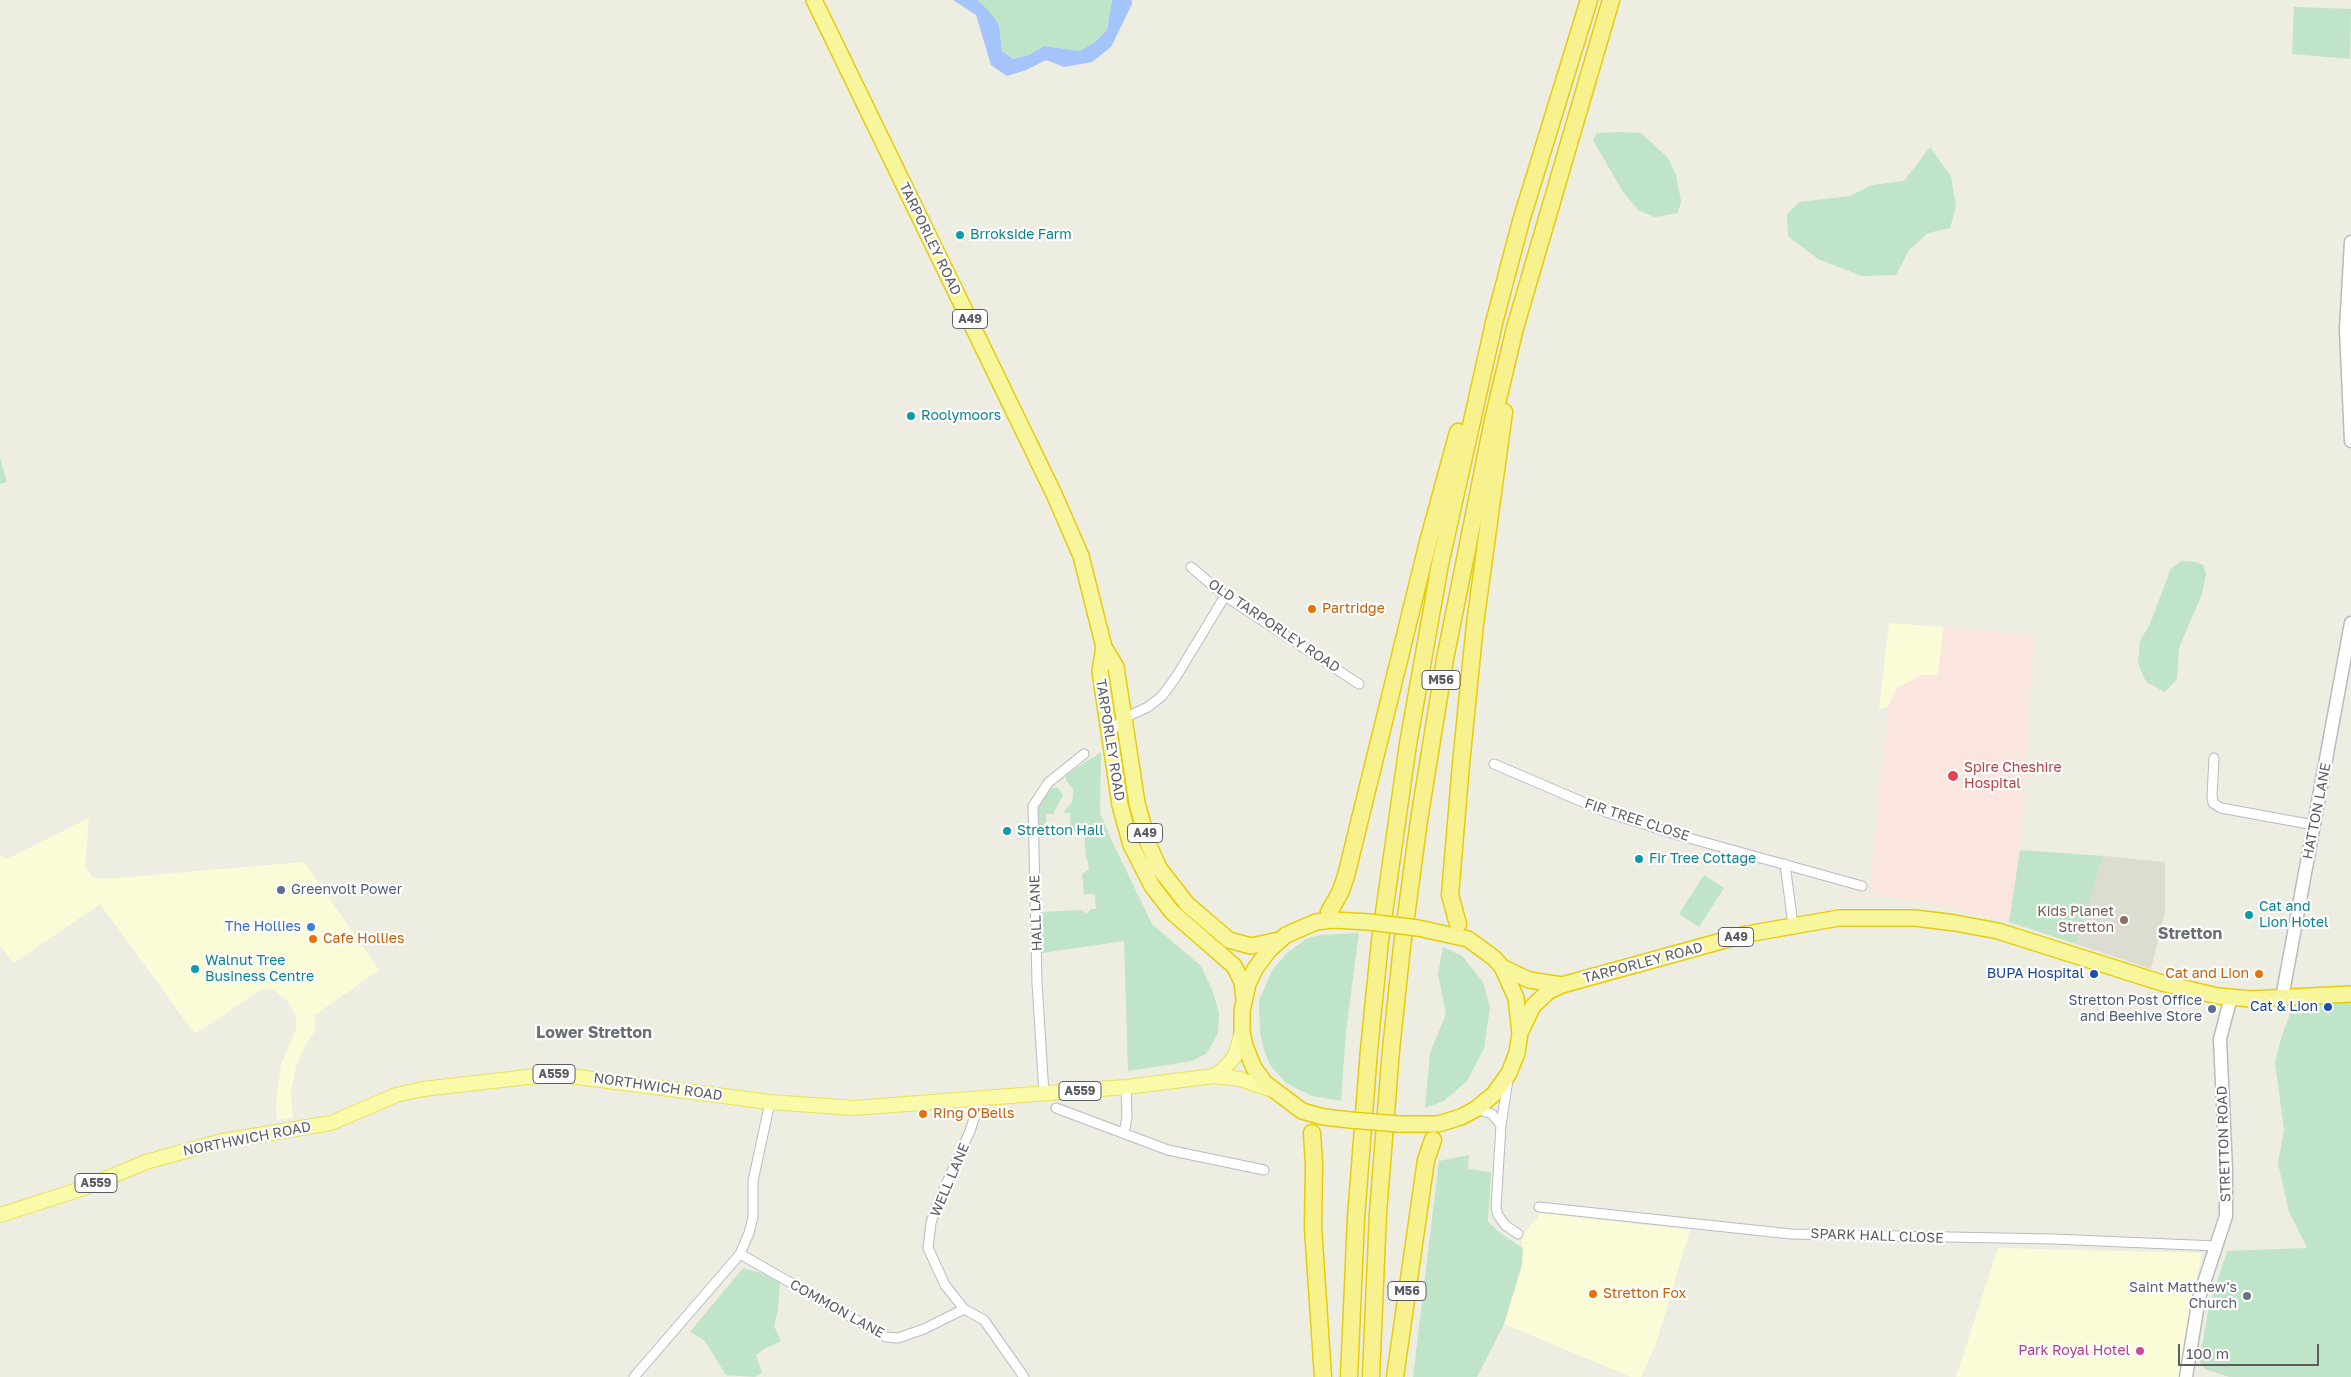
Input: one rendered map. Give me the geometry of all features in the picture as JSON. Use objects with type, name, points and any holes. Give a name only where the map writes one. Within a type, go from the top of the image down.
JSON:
[{"type":"highway","name":"TARPORLEY ROAD","points":[[814,0],[1054,494],[1080,556],[1104,647],[1116,667],[1134,788],[1142,825],[1159,868],[1187,904],[1229,940],[1251,946],[1279,940]]},
{"type":"highway","name":"M56","points":[[1349,1377],[1356,1218],[1369,1050],[1397,818],[1440,564],[1471,417],[1494,323],[1521,221],[1589,0]]},
{"type":"highway","name":"M56","points":[[1371,1377],[1382,1147],[1402,946],[1429,746],[1465,552],[1515,328],[1611,0]]},
{"type":"highway","name":"M56","points":[[1329,912],[1340,893],[1346,876],[1444,479],[1494,323]]},
{"type":"highway","name":"M56","points":[[1458,924],[1450,895],[1462,755],[1475,624],[1515,328]]},
{"type":"highway","name":"TARPORLEY ROAD","points":[[1104,647],[1100,671],[1120,806],[1130,845],[1152,886],[1172,912],[1234,966],[1242,982],[1244,999]]},
{"type":"highway","points":[[1329,912],[1316,922],[1279,940],[1255,969],[1244,999],[1242,1032],[1244,1046],[1254,1068],[1272,1090],[1302,1111],[1324,1117],[1424,1125],[1453,1120]]},
{"type":"highway","name":"TARPORLEY ROAD","points":[[1520,1033],[1533,1006],[1549,992],[1562,985],[1746,934],[1839,918],[1876,917],[1955,923],[2007,934],[2162,983],[2231,997],[2282,998]]},
{"type":"highway","points":[[1316,922],[1334,920],[1370,922],[1454,935],[1478,945],[1502,967],[1516,998],[1520,1033],[1517,1053],[1509,1073],[1494,1094],[1476,1109],[1453,1120],[1440,1130],[1433,1140]]},
{"type":"highway","points":[[1458,924],[1468,940]]},
{"type":"highway","name":"TARPORLEY ROAD","points":[[1502,967],[1529,980],[1562,985]]},
{"type":"highway","name":"A49","points":[[2282,998],[2351,994]]},
{"type":"highway","points":[[1302,1111],[1312,1133],[1314,1165],[1313,1227],[1323,1377]]},
{"type":"highway","name":"M56","points":[[1395,1377],[1426,1160],[1433,1140]]},
{"type":"main road","points":[[2351,242],[2346,329],[2351,441]]},
{"type":"main road","name":"HATTON LANE","points":[[2282,998],[2351,624]]},
{"type":"main road","name":"STRETTON ROAD","points":[[2186,1377],[2198,1298],[2223,1229],[2227,1204],[2220,1039],[2231,997]]},
{"type":"main road","points":[[1214,1076],[1223,1070],[1235,1056],[1242,1032]]},
{"type":"main road","name":"NORTHWICH ROAD","points":[[0,1215],[84,1188],[146,1162],[191,1148],[331,1122],[396,1095],[423,1089],[554,1074],[770,1102],[864,1109],[1126,1087],[1214,1076],[1240,1079],[1272,1090]]},
{"type":"street","name":"OLD TARPORLEY ROAD","points":[[1191,567],[1225,596],[1358,684]]},
{"type":"street","points":[[1109,734],[1124,718],[1148,707],[1168,688],[1225,596]]},
{"type":"street","name":"HALL LANE","points":[[1044,1094],[1037,983],[1033,806],[1048,783],[1084,754]]},
{"type":"street","points":[[2214,758],[2213,803],[2221,808],[2314,825]]},
{"type":"street","name":"FIR TREE CLOSE","points":[[1494,764],[1606,812],[1678,835],[1862,886]]},
{"type":"street","points":[[1784,864],[1793,925]]},
{"type":"street","points":[[1509,1073],[1501,1125],[1496,1208],[1505,1225],[1518,1234]]},
{"type":"street","points":[[1124,1133],[1127,1117],[1126,1087]]},
{"type":"street","name":"WELL LANE","points":[[977,1099],[975,1117],[936,1206],[928,1248],[945,1285],[964,1309],[984,1320],[1024,1377]]},
{"type":"street","points":[[634,1377],[740,1254],[749,1233],[753,1217],[753,1181],[770,1102]]},
{"type":"street","points":[[1056,1108],[1168,1150],[1264,1170]]},
{"type":"street","points":[[1476,1109],[1492,1114],[1501,1125]]},
{"type":"street","name":"SPARK HALL CLOSE","points":[[1539,1207],[1791,1234],[2053,1239],[2216,1246]]},
{"type":"street","name":"COMMON LANE","points":[[740,1254],[886,1337],[898,1338],[924,1329],[964,1309]]},
{"type":"shaded area","points":[[977,0],[1112,0],[1107,30],[1095,42],[1080,51],[1044,46],[1029,55],[1013,59],[1002,51],[999,25]]},
{"type":"shaded area","points":[[2294,7],[2351,9],[2350,59],[2292,54]]},
{"type":"shaded area","points":[[1597,133],[1641,133],[1668,158],[1676,175],[1681,201],[1678,213],[1655,217],[1638,210],[1623,192],[1593,140]]},
{"type":"shaded area","points":[[1930,147],[1951,176],[1956,206],[1950,228],[1928,233],[1909,250],[1896,275],[1862,276],[1818,259],[1788,236],[1787,214],[1799,202],[1850,196],[1872,185],[1904,181]]},
{"type":"shaded area","points":[[0,458],[7,482],[0,484]]},
{"type":"shaded area","points":[[2182,561],[2196,562],[2203,565],[2206,573],[2202,594],[2179,648],[2177,679],[2165,692],[2146,682],[2138,663],[2140,641],[2150,624],[2171,568]]},
{"type":"shaded area","points":[[1889,623],[1944,627],[1938,675],[1923,675],[1897,688],[1888,707],[1879,709]]},
{"type":"shaded area","name":"Spire Cheshire Hospital","points":[[1944,627],[2034,635],[2020,850],[2009,922],[1913,900],[1869,893],[1888,707],[1897,688],[1923,675],[1938,675]]},
{"type":"shaded area","points":[[1101,752],[1100,813],[1111,839],[1152,924],[1201,966],[1213,992],[1219,1013],[1218,1033],[1206,1054],[1192,1061],[1128,1071],[1124,941],[1042,953],[1042,912],[1082,910],[1086,914],[1091,909],[1096,909],[1095,894],[1084,894],[1082,874],[1089,869],[1086,859],[1084,831],[1071,832],[1070,813],[1063,813],[1072,802],[1073,796],[1073,790],[1066,780],[1066,775]]},
{"type":"shaded area","points":[[1051,788],[1058,788],[1063,795],[1053,814],[1046,814],[1047,833],[1038,833],[1036,818],[1039,804]]},
{"type":"shaded area","points":[[89,818],[85,866],[92,877],[103,879],[304,862],[379,970],[315,1015],[315,1031],[306,1044],[296,1067],[291,1091],[293,1118],[277,1120],[276,1105],[281,1064],[296,1029],[296,1016],[288,1002],[274,990],[262,989],[197,1033],[192,1030],[100,904],[14,963],[0,946],[0,855],[7,859]]},
{"type":"shaded area","points":[[2020,850],[2103,856],[2076,944],[2009,922]]},
{"type":"shaded area","name":"Kids Planet Stretton","points":[[2103,856],[2165,862],[2165,912],[2151,969],[2076,944]]},
{"type":"shaded area","points":[[1704,875],[1724,888],[1699,927],[1679,914]]},
{"type":"shaded area","points":[[1359,933],[1346,1031],[1341,1101],[1312,1096],[1286,1083],[1270,1065],[1260,1032],[1259,1000],[1273,969],[1287,953],[1306,939],[1319,935]]},
{"type":"shaded area","points":[[1443,947],[1462,956],[1483,982],[1490,1007],[1484,1048],[1467,1081],[1444,1101],[1425,1108],[1430,1053],[1446,1014],[1438,974]]},
{"type":"shaded area","points":[[2351,994],[2351,1377],[2229,1377],[2205,1369],[2199,1361],[2209,1307],[2227,1251],[2307,1248],[2289,1212],[2278,1163],[2284,1130],[2275,1062],[2289,1017],[2290,998]]},
{"type":"shaded area","points":[[1469,1155],[1468,1169],[1491,1172],[1488,1221],[1500,1233],[1523,1248],[1522,1265],[1504,1324],[1477,1377],[1413,1377],[1439,1161]]},
{"type":"shaded area","points":[[1541,1213],[1690,1230],[1657,1341],[1641,1377],[1631,1377],[1504,1324],[1522,1265],[1522,1236]]},
{"type":"shaded area","points":[[1998,1248],[2202,1253],[2185,1337],[2181,1377],[1956,1377]]},
{"type":"shaded area","points":[[743,1268],[780,1278],[778,1310],[774,1326],[781,1341],[756,1355],[762,1373],[755,1377],[726,1375],[704,1340],[690,1332]]},
{"type":"water","points":[[953,0],[977,0],[990,12],[999,25],[1002,51],[1013,59],[1029,55],[1044,46],[1080,51],[1095,42],[1107,30],[1112,0],[1132,0],[1132,4],[1111,47],[1092,62],[1064,67],[1046,60],[1026,70],[1007,76],[991,65],[976,15]]},
{"type":"place","name":"Brrokside Farm","points":[[960,235]]},
{"type":"place","name":"Roolymoors","points":[[911,416]]},
{"type":"place","name":"Partridge","points":[[1312,609]]},
{"type":"place","name":"Spire Cheshire Hospital","points":[[1953,776]]},
{"type":"place","name":"Stretton Hall","points":[[1007,831]]},
{"type":"place","name":"Fir Tree Cottage","points":[[1639,859]]},
{"type":"place","name":"Greenvolt Power","points":[[281,890]]},
{"type":"place","name":"Cat and Lion Hotel","points":[[2249,915]]},
{"type":"place","name":"Kids Planet Stretton","points":[[2124,920]]},
{"type":"place","name":"The Hollies","points":[[311,927]]},
{"type":"place","name":"Cafe Hollies","points":[[313,939]]},
{"type":"place","name":"Walnut Tree Business Centre","points":[[195,969]]},
{"type":"place","name":"BUPA Hospital","points":[[2094,974]]},
{"type":"place","name":"Cat and Lion","points":[[2259,974]]},
{"type":"place","name":"Cat & Lion","points":[[2328,1007]]},
{"type":"place","name":"Stretton Post Office and Beehive Store","points":[[2212,1009]]},
{"type":"place","name":"Ring O'Bells","points":[[923,1114]]},
{"type":"place","name":"Stretton Fox","points":[[1593,1294]]},
{"type":"place","name":"Saint Matthew's Church","points":[[2247,1296]]},
{"type":"place","name":"Park Royal Hotel","points":[[2140,1351]]},
{"type":"district","name":"Stretton","points":[[2190,934]]},
{"type":"district","name":"Lower Stretton","points":[[594,1033]]}]
